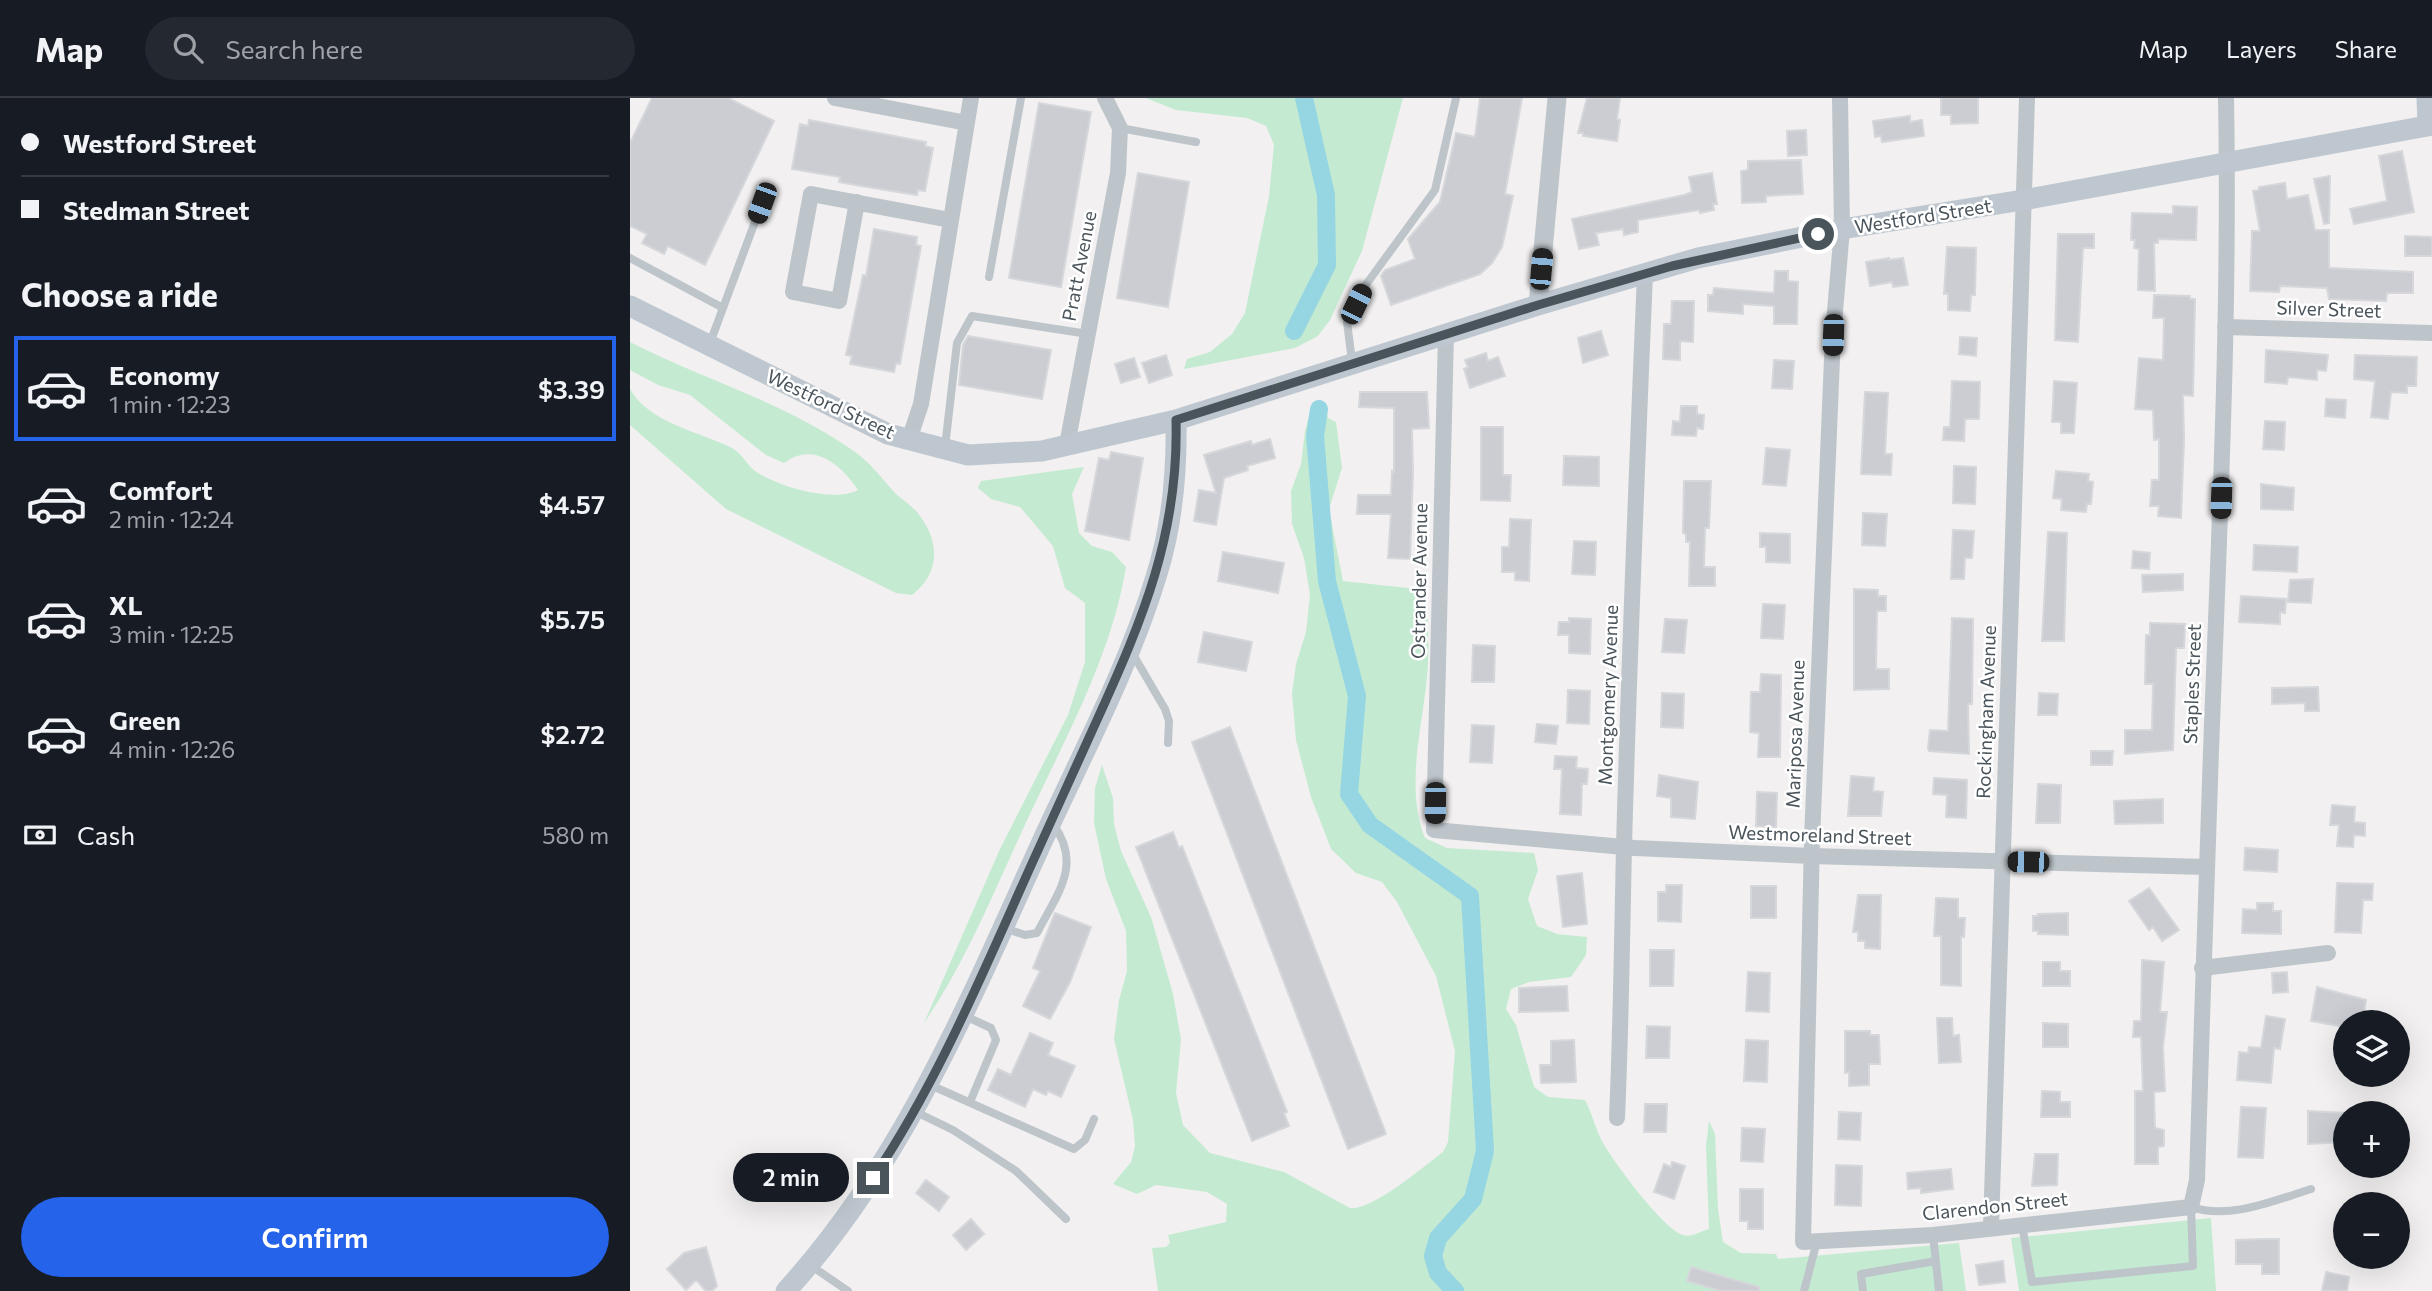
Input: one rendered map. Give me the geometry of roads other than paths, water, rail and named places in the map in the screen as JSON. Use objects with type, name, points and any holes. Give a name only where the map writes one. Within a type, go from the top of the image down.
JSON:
[{"type":"main road","points":[[2427,98],[2431,129]]},
{"type":"main road","name":"Westford Street","points":[[630,306],[888,433],[968,455],[1042,452],[1176,420],[1538,305],[1699,258],[1842,229],[2431,129]]},
{"type":"main road","points":[[786,1291],[810,1265],[848,1215],[898,1141],[963,1014],[1052,821],[1129,649],[1157,576],[1172,507],[1177,455],[1176,420]]},
{"type":"street","points":[[835,98],[967,123]]},
{"type":"street","points":[[909,440],[921,404],[971,98]]},
{"type":"street","name":"Pratt Avenue","points":[[1067,445],[1118,173],[1120,128],[1105,98]]},
{"type":"street","points":[[1538,305],[1557,98]]},
{"type":"street","name":"Mariposa Avenue","points":[[1810,1241],[1811,856],[1833,335],[1842,229],[1840,98]]},
{"type":"street","name":"Rockingham Avenue","points":[[1991,1227],[2027,98]]},
{"type":"street","name":"Staples Street","points":[[2191,1207],[2197,1180],[2225,327],[2225,98]]},
{"type":"street","points":[[858,202],[839,301],[793,292],[811,194],[858,202],[950,220]]},
{"type":"street","name":"Montgomery Avenue","points":[[1617,1118],[1623,987],[1624,847],[1636,463],[1645,274]]},
{"type":"street","name":"Silver Street","points":[[2225,327],[2432,333]]},
{"type":"street","name":"Ostrander Avenue","points":[[1434,830],[1446,334]]},
{"type":"street","name":"Westmoreland Street","points":[[1434,830],[1624,847],[1811,856],[2206,867]]},
{"type":"street","points":[[2202,968],[2328,953]]},
{"type":"street","name":"Clarendon Street","points":[[1810,1241],[1933,1235],[2191,1207]]},
{"type":"lane","points":[[989,277],[1021,98]]},
{"type":"lane","points":[[1352,364],[1348,323],[1365,286],[1435,190],[1456,98]]},
{"type":"lane","points":[[1120,128],[1196,142]]},
{"type":"lane","points":[[709,346],[762,203]]},
{"type":"lane","points":[[630,258],[723,308]]},
{"type":"lane","points":[[945,450],[957,343],[972,316],[1088,334]]},
{"type":"lane","points":[[1129,649],[1144,669],[1165,709],[1169,721],[1168,743]]},
{"type":"lane","points":[[1003,927],[1025,935],[1037,933],[1063,883],[1069,861],[1066,846],[1052,821]]},
{"type":"lane","points":[[963,1014],[990,1028],[996,1040],[970,1102]]},
{"type":"lane","points":[[928,1084],[1074,1149],[1085,1140],[1094,1119]]},
{"type":"lane","points":[[914,1111],[953,1130],[1016,1171],[1066,1219]]},
{"type":"lane","points":[[2022,1224],[2032,1282],[2193,1266],[2191,1207],[2203,1212],[2224,1213],[2311,1189]]},
{"type":"lane","points":[[1933,1235],[1938,1291]]},
{"type":"lane","points":[[1804,1291],[1810,1241]]},
{"type":"lane","points":[[1863,1291],[1861,1274],[1936,1261]]},
{"type":"lane","points":[[810,1265],[848,1291]]},
{"type":"waterway","points":[[1294,331],[1327,265],[1326,195],[1304,98]]},
{"type":"waterway","points":[[1319,409],[1315,436],[1327,581],[1357,696],[1349,794],[1370,825],[1470,896],[1485,1151],[1473,1199],[1438,1238],[1433,1256],[1438,1273],[1455,1291]]}]
